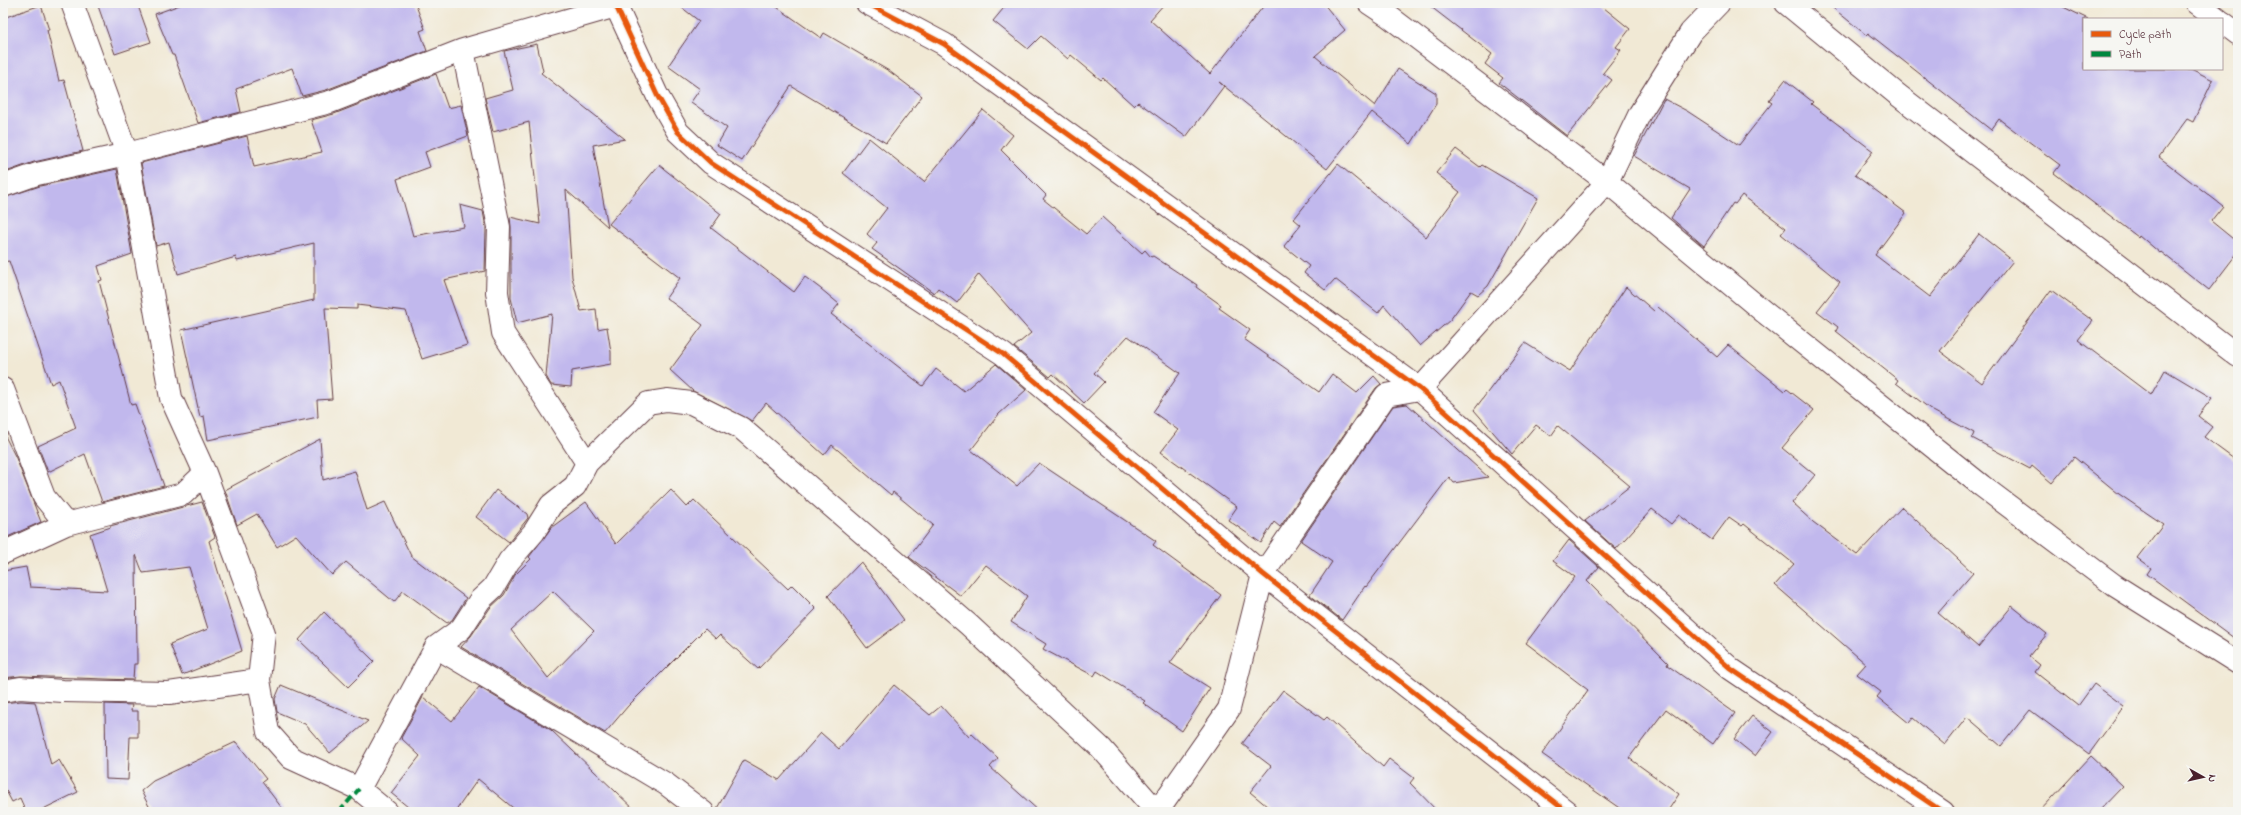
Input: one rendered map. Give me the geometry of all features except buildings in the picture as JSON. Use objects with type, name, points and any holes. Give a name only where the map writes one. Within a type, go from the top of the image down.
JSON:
[{"type":"street","points":[[72,3],[127,154],[171,398],[206,473],[264,633],[258,680],[268,732],[291,758],[359,789],[387,812]]},
{"type":"street","points":[[867,3],[944,44],[1420,389],[1731,669],[1943,812]]},
{"type":"street","points":[[1369,3],[1387,15],[1607,182],[1764,312],[1982,486],[2114,585],[2238,663]]},
{"type":"street","points":[[359,789],[436,647],[461,629],[480,600],[492,588],[509,560],[534,532],[551,505],[575,486],[587,463],[648,403],[667,400],[691,404],[741,428],[969,625],[1101,748],[1157,812],[1229,709],[1263,574],[1386,396],[1420,389],[1607,182],[1640,113],[1691,32],[1719,3]]},
{"type":"street","points":[[1786,3],[1898,95],[2238,356]]},
{"type":"street","points":[[2197,3],[2217,18]]},
{"type":"street","points":[[3,186],[37,174],[127,154],[330,102],[463,50],[618,5],[657,95],[678,132],[711,163],[1003,354],[1263,574],[1567,812]]},
{"type":"street","points":[[2223,23],[2238,34]]},
{"type":"street","points":[[463,50],[499,227],[497,292],[503,333],[587,463]]},
{"type":"street","points":[[3,389],[44,497],[66,524]]},
{"type":"street","points":[[3,553],[66,524],[183,494],[206,473]]},
{"type":"street","points":[[436,647],[666,784],[703,812]]},
{"type":"street","points":[[3,691],[20,688],[63,691],[169,692],[258,680]]},
{"type":"marked path","points":[[339,812],[359,789]]},
{"type":"cycle path","points":[[867,3],[944,44],[1420,389],[1731,669],[1943,812]]},
{"type":"cycle path","points":[[616,6],[657,95],[678,132],[711,163],[1003,354],[1263,574],[1567,812]]}]
